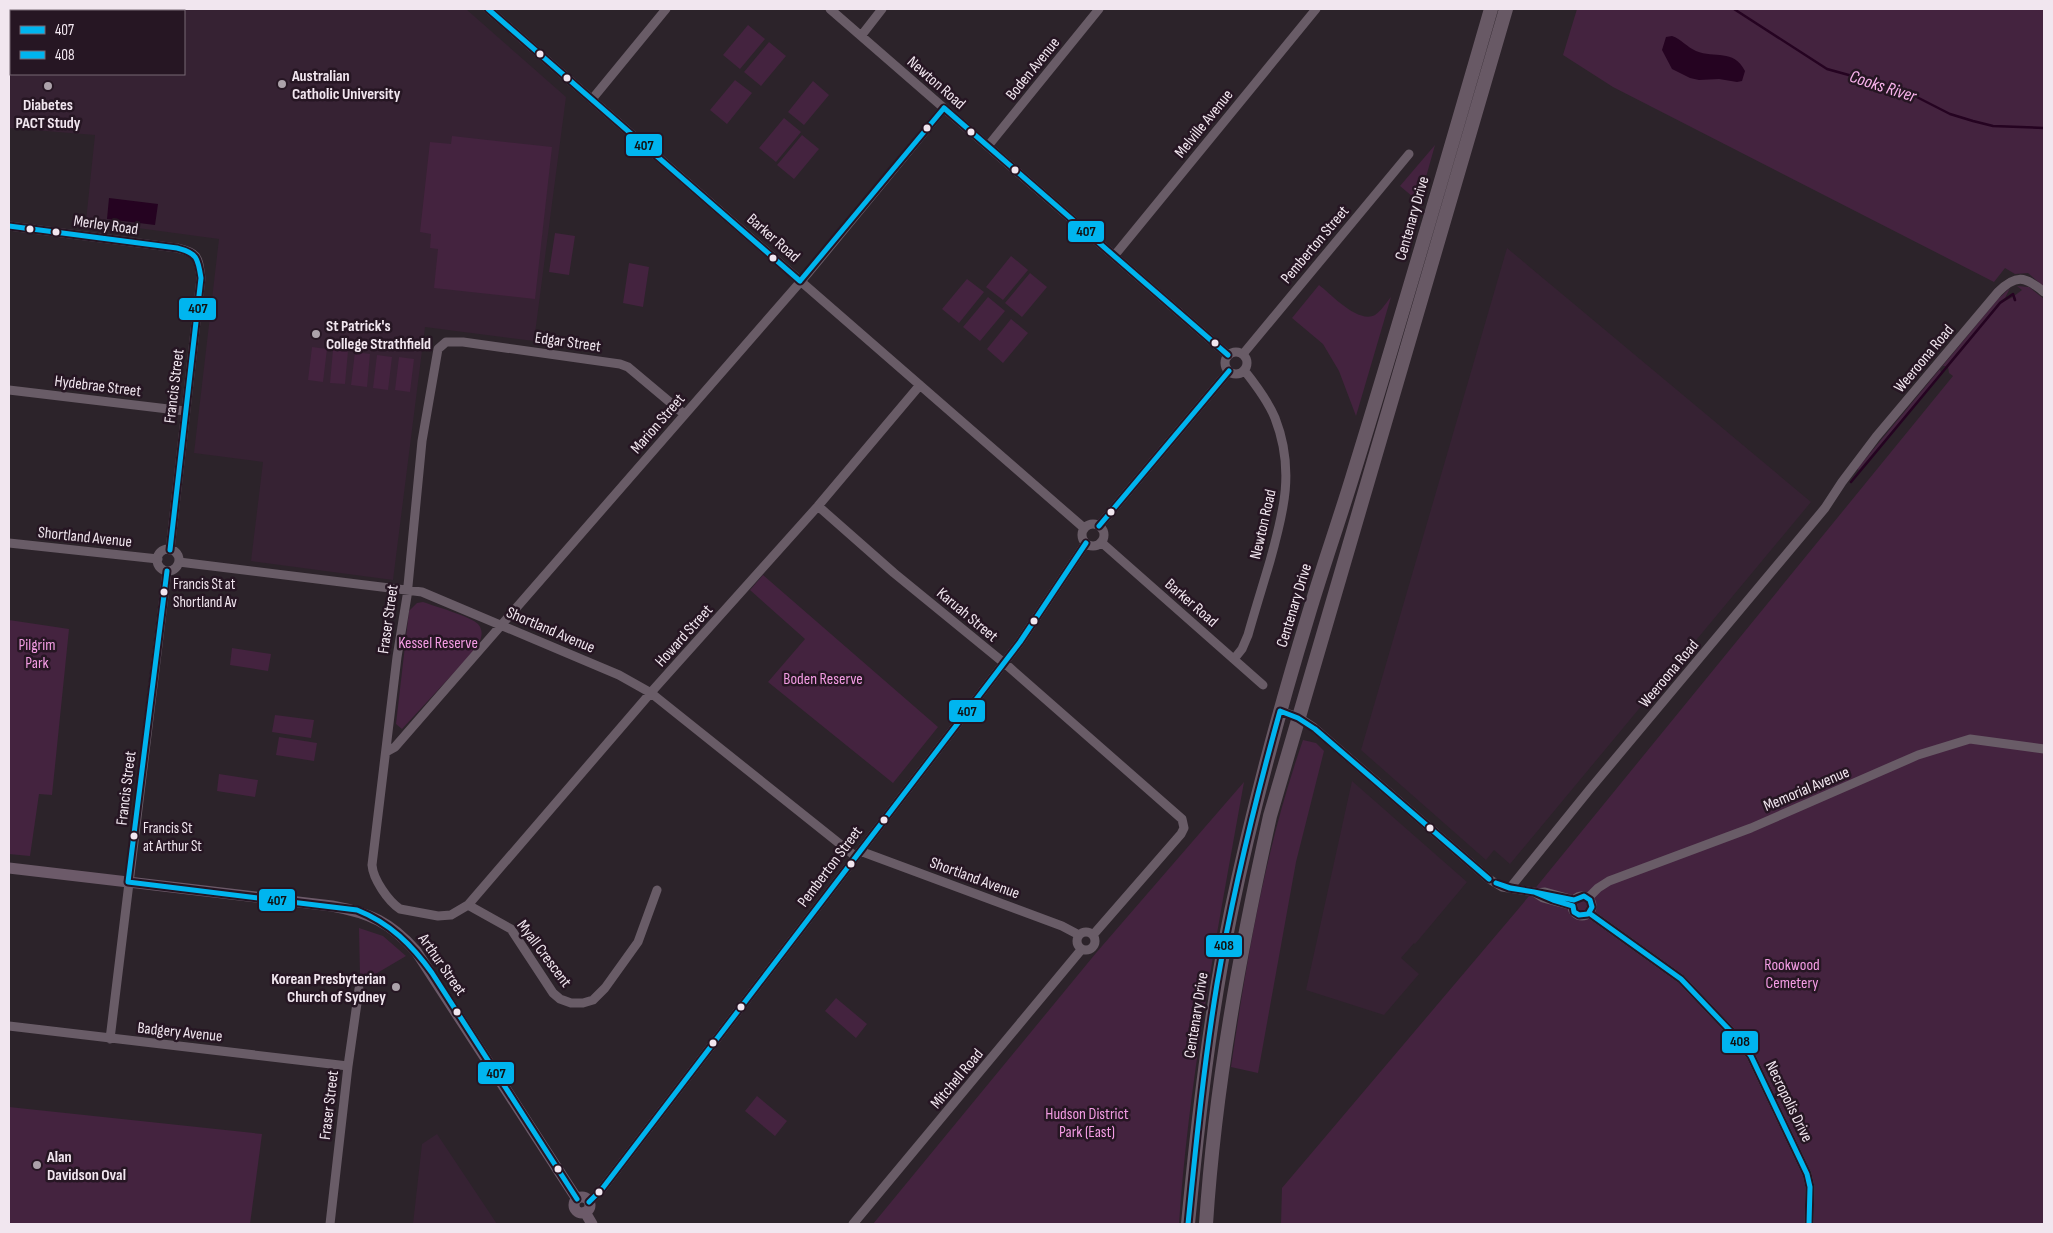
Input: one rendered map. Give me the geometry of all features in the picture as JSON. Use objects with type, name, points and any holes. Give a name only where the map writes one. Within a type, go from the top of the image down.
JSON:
[{"type":"highway","name":"Centenary Drive","points":[[1188,1224],[1204,1073],[1218,977],[1248,833],[1311,604],[1356,465],[1491,9]]},
{"type":"highway","name":"Centenary Drive","points":[[1206,1224],[1217,1109],[1236,979],[1270,816],[1506,9]]},
{"type":"main road","name":"Arthur Street","points":[[9,868],[357,910],[375,917],[397,931],[416,950],[577,1199],[575,1203],[576,1208],[579,1212],[587,1207]]},
{"type":"main road","points":[[587,1207],[592,1224]]},
{"type":"street","name":"Barker Road","points":[[488,9],[593,98],[1084,528]]},
{"type":"street","points":[[593,98],[666,9]]},
{"type":"street","name":"Newton Road","points":[[830,9],[1228,355]]},
{"type":"street","points":[[861,36],[882,9]]},
{"type":"street","name":"Boden Avenue","points":[[988,146],[1099,9]]},
{"type":"street","name":"Melville Avenue","points":[[1114,256],[1316,9]]},
{"type":"street","name":"Marion Street","points":[[386,752],[395,747],[800,281],[944,108]]},
{"type":"street","name":"Pemberton Street","points":[[1242,354],[1409,154]]},
{"type":"street","name":"Merley Road","points":[[9,226],[177,248],[190,251],[197,257]]},
{"type":"street","name":"Francis Street","points":[[170,550],[184,411],[201,278],[197,257]]},
{"type":"street","name":"Weeroona Road","points":[[1510,888],[1590,789],[1825,508],[1876,437],[1998,292],[2012,280],[2023,279],[2044,292]]},
{"type":"street","name":"Edgar Street","points":[[436,354],[438,349],[446,342],[463,342],[620,364],[628,367],[684,414]]},
{"type":"street","points":[[1237,352],[1242,354],[1247,364],[1244,370],[1236,374],[1229,371],[1225,362],[1228,355],[1237,352]]},
{"type":"street","name":"Fraser Street","points":[[436,354],[422,441],[407,589],[397,657],[372,872],[390,899],[400,909],[428,915],[451,915],[468,905]]},
{"type":"street","name":"Newton Road","points":[[1234,659],[1242,649],[1248,635],[1282,516],[1287,482],[1284,452],[1275,418],[1262,393],[1244,370]]},
{"type":"street","points":[[1100,526],[1229,371]]},
{"type":"street","name":"Howard Street","points":[[468,905],[651,694],[818,506],[920,385]]},
{"type":"street","name":"Hydebrae Street","points":[[9,390],[184,411]]},
{"type":"street","name":"Karuah Street","points":[[818,506],[894,573],[1004,663],[1182,819],[1184,828],[1181,834],[1093,935]]},
{"type":"street","points":[[1090,524],[1100,526],[1103,532],[1101,542],[1092,545],[1086,543],[1082,534],[1084,528],[1090,524]]},
{"type":"street","name":"Barker Road","points":[[1101,542],[1263,686]]},
{"type":"street","name":"Shortland Avenue","points":[[9,543],[158,558]]},
{"type":"street","name":"Pemberton Street","points":[[587,1207],[602,1190],[1004,663],[1035,621],[1086,543]]},
{"type":"street","points":[[170,550],[176,553],[179,562],[173,570],[167,571],[159,565],[158,558],[164,551],[170,550]]},
{"type":"street","name":"Shortland Avenue","points":[[179,562],[407,589],[433,596],[501,624],[619,675],[651,694],[858,854],[1062,926],[1079,935]]},
{"type":"street","name":"Francis Street","points":[[110,1038],[167,571]]},
{"type":"street","points":[[1280,712],[1298,717],[1324,736],[1489,879],[1502,886],[1536,893],[1545,892],[1573,903]]},
{"type":"street","name":"Memorial Avenue","points":[[1588,898],[1609,881],[1751,828],[1918,755],[1970,739],[2044,749]]},
{"type":"street","name":"Myall Crescent","points":[[468,905],[510,928],[553,993],[560,999],[571,1003],[583,1003],[593,1000],[605,988],[638,942],[657,890]]},
{"type":"street","points":[[1581,896],[1588,898],[1592,905],[1589,913],[1579,915],[1574,912],[1573,903],[1581,896]]},
{"type":"street","name":"Necropolis Drive","points":[[1589,913],[1681,980],[1726,1025],[1751,1056],[1807,1174],[1810,1187],[1809,1224]]},
{"type":"street","points":[[1086,932],[1093,935],[1095,943],[1093,948],[1087,951],[1081,950],[1076,942],[1079,935],[1086,932]]},
{"type":"street","name":"Mitchell Road","points":[[853,1224],[1081,950]]},
{"type":"street","name":"Fraser Street","points":[[330,1224],[359,989]]},
{"type":"street","name":"Badgery Avenue","points":[[9,1026],[348,1066]]},
{"type":"shaded area","name":"St Patrick's College Strathfield","points":[[9,9],[466,9],[566,97],[534,341],[425,327],[393,580],[251,561],[263,462],[194,453],[219,239],[86,221],[95,135],[9,128]]},
{"type":"shaded area","points":[[1672,36],[1696,51],[1723,55],[1735,59],[1745,71],[1742,81],[1699,80],[1690,78],[1672,69],[1662,50],[1666,37]]},
{"type":"shaded area","points":[[109,198],[158,204],[155,225],[107,219]]},
{"type":"shaded area","points":[[1507,248],[1811,502],[1510,864],[1494,850],[1486,860],[1361,750]]},
{"type":"shaded area","points":[[1352,781],[1467,882],[1401,958],[1419,974],[1384,1015],[1306,990]]},
{"type":"shaded area","points":[[437,1134],[497,1224],[413,1224],[422,1144]]},
{"type":"green space","points":[[1577,9],[2044,9],[2044,287],[2028,273],[2015,274],[2005,268],[1994,282],[1613,87],[1563,55]]},
{"type":"green space","points":[[748,25],[765,39],[740,69],[723,55]]},
{"type":"green space","points":[[769,42],[786,56],[761,86],[744,72]]},
{"type":"green space","points":[[735,80],[752,93],[727,124],[710,110]]},
{"type":"green space","points":[[813,81],[829,95],[804,125],[788,112]]},
{"type":"green space","points":[[784,118],[801,132],[776,162],[759,148]]},
{"type":"green space","points":[[802,135],[819,149],[794,179],[777,165]]},
{"type":"green space","points":[[452,136],[552,147],[535,299],[434,288],[438,249],[430,248],[431,234],[420,232],[430,142],[451,144]]},
{"type":"green space","points":[[1435,145],[1419,202],[1400,186]]},
{"type":"green space","points":[[555,233],[575,236],[569,275],[549,272]]},
{"type":"green space","points":[[1011,256],[1028,270],[1003,300],[986,287]]},
{"type":"green space","points":[[629,263],[649,267],[643,307],[623,303]]},
{"type":"green space","points":[[1030,273],[1047,287],[1022,317],[1005,303]]},
{"type":"green space","points":[[967,279],[984,292],[959,323],[942,309]]},
{"type":"green space","points":[[1319,285],[1345,307],[1368,317],[1375,315],[1391,297],[1356,416],[1339,371],[1323,344],[1292,318]]},
{"type":"green space","name":"Rookwood Cemetery","points":[[2017,286],[2029,287],[2044,299],[2044,1224],[1281,1224],[1282,1188],[1520,907],[1953,376],[1949,373],[1948,367],[2001,303],[2013,297],[2014,301],[2016,299],[2014,296],[2022,290]]},
{"type":"green space","points":[[2010,288],[2005,298],[2000,301],[1946,366],[1940,369],[1941,373],[1859,470],[1857,469],[1998,299]]},
{"type":"green space","points":[[988,297],[1005,311],[980,341],[963,327]]},
{"type":"green space","points":[[1011,319],[1028,333],[1003,363],[987,349]]},
{"type":"green space","points":[[312,347],[327,349],[323,382],[308,380]]},
{"type":"green space","points":[[333,350],[348,351],[345,384],[330,383]]},
{"type":"green space","points":[[355,352],[370,354],[367,387],[351,385]]},
{"type":"green space","points":[[377,355],[392,357],[388,390],[373,388]]},
{"type":"green space","points":[[399,357],[414,359],[410,392],[395,390]]},
{"type":"green space","name":"Boden Reserve","points":[[763,575],[938,727],[893,783],[768,682],[805,639],[750,590]]},
{"type":"green space","name":"Kessel Reserve","points":[[423,602],[474,621],[478,624],[482,635],[473,652],[402,729],[396,724],[409,611],[417,603]]},
{"type":"green space","name":"Pilgrim Park","points":[[9,620],[69,629],[52,795],[39,794],[30,856],[9,854]]},
{"type":"green space","points":[[232,648],[271,654],[268,671],[230,665]]},
{"type":"green space","points":[[275,715],[314,720],[311,738],[272,732]]},
{"type":"green space","points":[[279,737],[317,743],[314,761],[276,755]]},
{"type":"green space","points":[[1303,740],[1316,743],[1324,751],[1296,862],[1258,1073],[1231,1067],[1251,943],[1268,861],[1278,820]]},
{"type":"green space","points":[[219,774],[258,780],[255,797],[217,791]]},
{"type":"green space","name":"Hudson District Park (East)","points":[[1244,782],[1197,1058],[1179,1224],[873,1224],[1096,953]]},
{"type":"green space","points":[[359,928],[383,936],[406,956],[367,979],[360,975]]},
{"type":"green space","points":[[836,998],[867,1024],[856,1038],[825,1011]]},
{"type":"green space","points":[[757,1096],[787,1121],[775,1136],[745,1111]]},
{"type":"green space","points":[[9,1107],[262,1134],[250,1224],[9,1224]]},
{"type":"waterway","name":"Cooks River","points":[[1734,9],[1827,69],[1903,90],[1950,114],[1973,121],[1993,126],[2044,128]]},
{"type":"waterway","points":[[1851,482],[2000,303],[2013,294],[2015,300]]},
{"type":"transit line","name":"407","points":[[488,9],[800,281]]},
{"type":"transit line","name":"407","points":[[944,108],[1228,355]]},
{"type":"transit line","name":"407","points":[[800,281],[944,108]]},
{"type":"transit line","name":"407","points":[[9,226],[177,248],[193,254],[197,261],[201,278],[170,550]]},
{"type":"transit line","name":"407","points":[[1099,526],[1229,371]]},
{"type":"transit line","name":"407","points":[[589,1202],[602,1189],[1020,642],[1086,543]]},
{"type":"transit line","name":"407","points":[[128,882],[167,571]]},
{"type":"transit line","name":"408","points":[[1188,1224],[1204,1074],[1217,984],[1245,847],[1280,711],[1298,718],[1315,729]]},
{"type":"transit line","name":"408","points":[[1315,729],[1489,879]]},
{"type":"transit line","name":"408","points":[[1315,729],[1489,879]]},
{"type":"transit line","name":"407","points":[[128,882],[357,910],[390,928],[408,944],[432,973],[577,1199]]},
{"type":"transit line","name":"408","points":[[1496,883],[1534,892]]},
{"type":"transit line","name":"408","points":[[1496,883],[1509,888],[1534,892]]},
{"type":"transit line","name":"408","points":[[1534,892],[1574,900],[1584,896],[1590,900],[1592,907],[1588,914],[1579,915],[1574,912],[1573,906],[1534,892]]},
{"type":"transit line","name":"408","points":[[1589,913],[1681,979],[1737,1038],[1751,1056],[1807,1174],[1810,1187],[1809,1224]]},
{"type":"place","name":"Australian Catholic University","points":[[282,84]]},
{"type":"place","name":"Diabetes PACT Study","points":[[48,86]]},
{"type":"place","name":"St Patrick's College Strathfield","points":[[316,334]]},
{"type":"place","name":"Francis St at Shortland Av","points":[[164,592]]},
{"type":"place","name":"Francis St at Arthur St","points":[[134,836]]},
{"type":"place","name":"Korean Presbyterian Church of Sydney","points":[[396,987]]},
{"type":"place","name":"Alan Davidson Oval","points":[[37,1165]]}]
